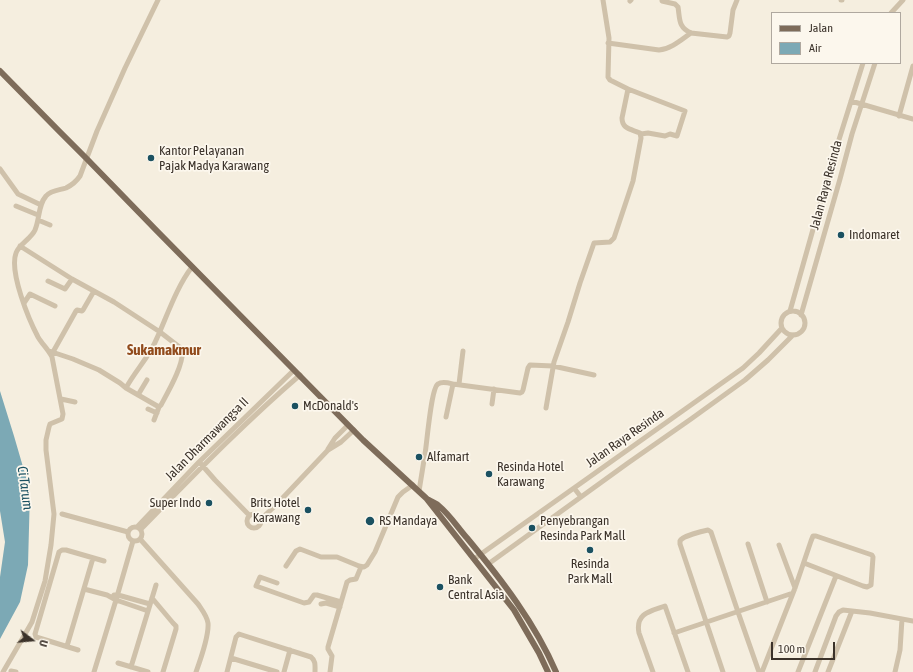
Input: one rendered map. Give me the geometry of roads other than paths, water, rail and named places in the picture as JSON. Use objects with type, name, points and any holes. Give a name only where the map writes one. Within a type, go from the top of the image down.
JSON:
[{"type":"main road","points":[[0,71],[294,370],[370,446],[426,498],[517,615],[548,672]]},
{"type":"main road","points":[[426,498],[438,505],[446,513],[480,554],[525,615],[546,651],[556,672]]},
{"type":"street","points":[[3,672],[32,622],[45,581],[53,532],[54,514],[46,440],[50,424],[60,420],[63,414],[51,352],[38,337],[18,285],[14,263],[16,252],[35,230],[41,205],[46,196],[49,193],[70,186],[76,181],[84,167],[86,158],[125,68],[158,0]]},
{"type":"street","points":[[603,0],[608,43],[608,77],[610,80],[628,89],[685,111],[677,136],[670,134],[665,136],[648,133],[641,134],[626,128],[622,122],[622,118],[628,89]]},
{"type":"street","points":[[662,0],[675,4],[678,7],[681,26],[684,29],[691,33],[724,37],[729,36],[733,10],[737,0]]},
{"type":"street","points":[[892,12],[901,2]]},
{"type":"street","points":[[608,43],[663,50],[669,48],[691,33]]},
{"type":"street","name":"Jalan Raya Resinda","points":[[790,311],[832,162],[863,64]]},
{"type":"street","name":"Jalan Raya Resinda","points":[[801,315],[852,134],[875,64]]},
{"type":"street","points":[[899,116],[911,82],[913,66]]},
{"type":"street","points":[[850,101],[913,120]]},
{"type":"street","points":[[546,408],[553,366],[580,283],[594,245],[596,243],[610,242],[614,238],[633,181],[641,134]]},
{"type":"street","points":[[0,170],[18,194],[41,205]]},
{"type":"street","points":[[16,206],[50,225]]},
{"type":"street","points":[[20,246],[72,279],[114,302],[160,332],[182,349],[175,378],[159,407],[154,420]]},
{"type":"street","points":[[126,388],[157,340],[174,298],[192,267]]},
{"type":"street","points":[[186,276],[188,274],[195,274],[205,279]]},
{"type":"street","points":[[48,281],[65,289],[72,279]]},
{"type":"street","points":[[51,352],[76,311],[83,310],[94,291]]},
{"type":"street","points":[[24,303],[30,294],[55,306]]},
{"type":"street","points":[[790,311],[797,311],[804,316],[806,321],[806,326],[803,330],[800,333],[793,335],[786,333],[782,328],[781,323],[782,318],[790,311]]},
{"type":"street","name":"Jalan Raya Resinda","points":[[474,559],[531,520],[747,365],[782,328]]},
{"type":"street","name":"Jalan Raya Resinda","points":[[491,562],[745,380],[793,335]]},
{"type":"street","points":[[446,417],[456,384],[463,351]]},
{"type":"street","points":[[51,352],[91,366],[159,407]]},
{"type":"street","points":[[419,491],[434,391],[438,383],[443,382],[520,393],[523,390],[528,366],[533,364],[553,366],[594,375]]},
{"type":"street","name":"Jalan Dharmawangsa II","points":[[139,527],[294,370]]},
{"type":"street","name":"Jalan Dharmawangsa II","points":[[201,464],[300,375]]},
{"type":"street","points":[[138,394],[146,380]]},
{"type":"street","points":[[492,404],[494,390]]},
{"type":"street","points":[[61,399],[76,402]]},
{"type":"street","points":[[694,403],[700,412]]},
{"type":"street","points":[[148,409],[157,413]]},
{"type":"street","points":[[249,515],[246,521],[248,526],[252,529],[258,528],[261,524],[261,519],[328,450],[335,438],[348,424]]},
{"type":"street","points":[[328,450],[341,442],[354,430]]},
{"type":"street","points":[[201,464],[249,515]]},
{"type":"street","points":[[286,566],[296,550],[300,549],[324,558],[334,557],[364,567],[367,565],[375,552],[398,497],[413,485]]},
{"type":"street","points":[[574,488],[580,497]]},
{"type":"street","points":[[62,514],[128,532]]},
{"type":"street","points":[[249,515],[256,514],[261,519]]},
{"type":"street","points":[[133,526],[139,527],[143,532],[142,536],[140,539],[133,541],[128,536],[128,532],[133,526]]},
{"type":"street","points":[[723,672],[680,544],[682,539],[695,533],[708,530],[711,532],[759,672]]},
{"type":"street","points":[[762,672],[794,591],[813,536],[873,556],[871,585],[867,587],[862,586],[804,563]]},
{"type":"street","points":[[140,539],[204,612],[208,624],[207,632],[196,672]]},
{"type":"street","points":[[94,672],[133,541]]},
{"type":"street","points":[[748,544],[767,602]]},
{"type":"street","points":[[779,545],[794,591]]},
{"type":"street","points":[[78,650],[36,637],[59,552],[66,550],[104,561]]},
{"type":"street","points":[[67,646],[92,558]]},
{"type":"street","points":[[330,672],[332,656],[328,647],[340,604],[347,582],[356,579],[361,567]]},
{"type":"street","points":[[798,672],[836,576]]},
{"type":"street","points":[[277,583],[260,577],[256,586],[304,603],[309,602],[314,596],[317,595],[340,604]]},
{"type":"street","points":[[131,667],[156,585]]},
{"type":"street","points":[[84,589],[117,598],[148,611]]},
{"type":"street","points":[[674,633],[767,602],[794,591]]},
{"type":"street","points":[[117,598],[150,604]]},
{"type":"street","points":[[152,598],[176,626],[163,672]]},
{"type":"street","points":[[321,604],[340,604]]},
{"type":"street","points":[[653,672],[638,626],[641,617],[644,614],[665,606],[688,672]]},
{"type":"street","points":[[815,672],[836,616],[839,612],[843,610],[852,610],[913,621]]},
{"type":"street","points":[[828,672],[852,610]]},
{"type":"street","points":[[895,672],[900,650],[902,620]]},
{"type":"street","points":[[227,672],[236,637],[239,634],[311,657],[314,659],[315,672]]},
{"type":"street","points":[[284,672],[290,650]]},
{"type":"street","points":[[231,658],[277,672]]},
{"type":"street","points":[[118,663],[148,672]]},
{"type":"street","points":[[256,672],[257,666]]},
{"type":"water","name":"Ci Tarum","points":[[0,391],[30,491],[28,565],[20,602],[0,639],[0,577],[5,542],[0,511]]},
{"type":"place","name":"Kantor Pelayanan Pajak Madya Karawang","points":[[151,158]]},
{"type":"place","name":"Indomaret","points":[[841,235]]},
{"type":"place","name":"McDonald's","points":[[295,406]]},
{"type":"place","name":"Alfamart","points":[[419,457]]},
{"type":"place","name":"Resinda Hotel Karawang","points":[[489,474]]},
{"type":"place","name":"Super Indo","points":[[209,503]]},
{"type":"place","name":"Brits Hotel Karawang","points":[[308,510]]},
{"type":"place","name":"RS Mandaya","points":[[370,521]]},
{"type":"place","name":"Penyebrangan Resinda Park Mall","points":[[532,528]]},
{"type":"place","name":"Resinda Park Mall","points":[[590,550]]},
{"type":"place","name":"Bank Central Asia","points":[[440,587]]},
{"type":"district","name":"Sukamakmur","points":[[164,350]]}]
